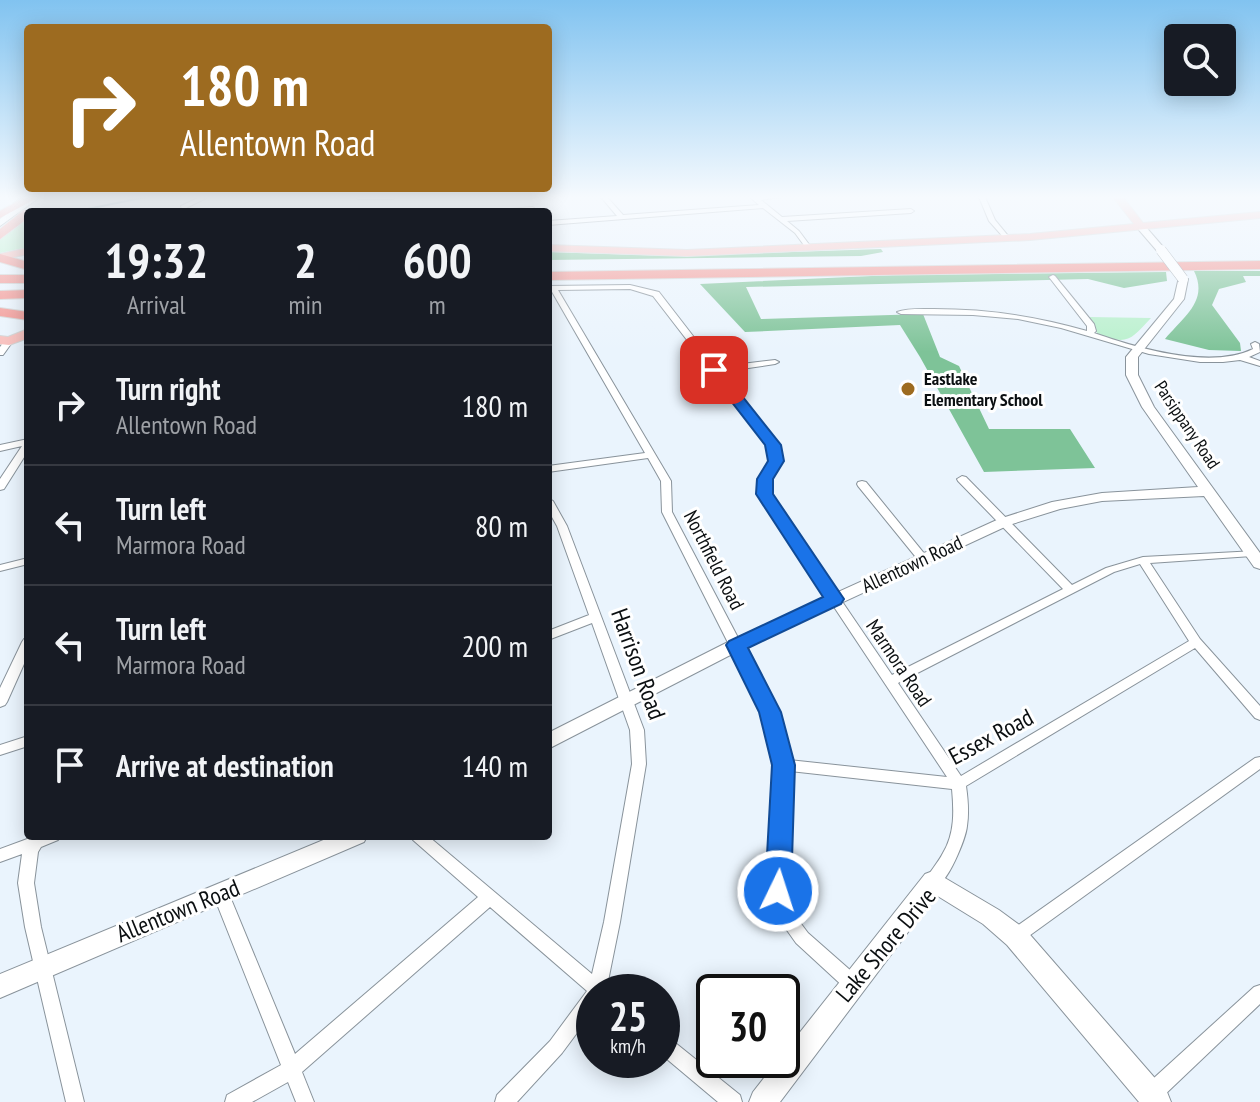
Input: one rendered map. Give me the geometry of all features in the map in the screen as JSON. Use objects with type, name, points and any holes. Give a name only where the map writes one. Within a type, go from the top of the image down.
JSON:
[{"type":"highway","points":[[3,256],[24,264]]},
{"type":"highway","points":[[552,265],[1260,262]]},
{"type":"highway","points":[[552,283],[590,275],[1260,262]]},
{"type":"highway","points":[[0,273],[24,272]]},
{"type":"highway","points":[[0,279],[24,279]]},
{"type":"highway","points":[[0,288],[24,291]]},
{"type":"highway","points":[[0,295],[24,292]]},
{"type":"highway","points":[[0,312],[24,315]]},
{"type":"main road","points":[[558,248],[664,253],[774,248]]},
{"type":"main road","points":[[3,256],[24,252]]},
{"type":"street","points":[[1137,349],[1179,299],[1183,279],[1160,248]]},
{"type":"street","points":[[1053,277],[1091,326],[1092,331],[1088,334]]},
{"type":"street","name":"Marmora Road","points":[[552,283],[639,288],[656,294],[773,445],[776,461],[765,479],[764,494],[959,784]]},
{"type":"street","name":"Northfield Road","points":[[552,288],[666,481],[667,512],[770,712],[783,765],[780,904],[788,921],[802,938],[852,983]]},
{"type":"street","points":[[901,312],[992,311],[1037,318],[1197,364],[1217,366],[1258,361]]},
{"type":"street","points":[[1243,358],[1256,351],[1258,342]]},
{"type":"street","points":[[1137,349],[1205,360],[1243,358],[1258,361]]},
{"type":"street","name":"Parsippany Road","points":[[1137,349],[1131,371],[1139,393],[1256,558]]},
{"type":"street","points":[[714,370],[775,362]]},
{"type":"street","points":[[0,448],[24,444]]},
{"type":"street","points":[[0,487],[24,449]]},
{"type":"street","points":[[552,468],[650,455]]},
{"type":"street","points":[[962,479],[1070,589]]},
{"type":"street","points":[[862,484],[923,559]]},
{"type":"street","name":"Allentown Road","points":[[552,740],[736,645],[1004,522],[1057,505],[1102,497],[1208,491]]},
{"type":"street","name":"Harrison Road","points":[[555,528],[595,617],[637,730],[639,764],[601,974]]},
{"type":"street","points":[[890,681],[1110,570],[1143,560],[1256,558]]},
{"type":"street","points":[[1143,560],[1196,642],[1260,715]]},
{"type":"street","points":[[0,568],[24,562]]},
{"type":"street","points":[[552,634],[595,617]]},
{"type":"street","name":"Essex Road","points":[[783,765],[959,784],[1196,642]]},
{"type":"street","points":[[0,702],[24,651]]},
{"type":"street","points":[[0,750],[24,742]]},
{"type":"street","points":[[1016,937],[1260,762]]},
{"type":"street","points":[[933,881],[954,853],[961,835],[959,784]]},
{"type":"street","points":[[0,856],[35,840]]},
{"type":"street","points":[[36,840],[30,852],[26,883],[75,1102]]},
{"type":"street","name":"Allentown Road","points":[[0,986],[347,840]]},
{"type":"street","points":[[423,840],[578,974]]},
{"type":"street","name":"Lake Shore Drive","points":[[763,1102],[933,881],[991,917],[1016,937],[1154,1098]]},
{"type":"street","points":[[221,894],[305,1102]]},
{"type":"street","points":[[234,1102],[292,1069],[490,897]]},
{"type":"street","points":[[1154,1098],[1260,993]]},
{"type":"street","name":"Harrison Road","points":[[504,1102],[556,1047],[576,1021]]},
{"type":"street","points":[[680,1058],[733,1102]]},
{"type":"green space","points":[[0,248],[21,248],[0,253]]},
{"type":"green space","points":[[881,249],[883,252],[861,256],[552,260],[552,252],[671,256]]},
{"type":"green space","points":[[1194,271],[1260,271],[1260,276],[1243,276],[1246,282],[1219,289],[1212,305],[1240,343],[1241,351],[1209,350],[1165,339],[1196,300],[1198,282]]},
{"type":"green space","points":[[1166,272],[1167,281],[1124,288],[1088,279],[746,287],[761,319],[923,314],[940,357],[959,366],[989,429],[1070,429],[1095,468],[984,472],[900,325],[745,332],[700,284],[893,275]]},
{"type":"green space","points":[[1089,317],[1151,318],[1133,336],[1116,340],[1098,335]]},
{"type":"place","name":"Eastlake Elementary School","points":[[908,389]]},
{"type":"route","points":[[714,370],[773,445],[776,461],[765,479],[764,494],[834,599],[736,645],[770,712],[780,746],[784,787],[778,891]]}]
